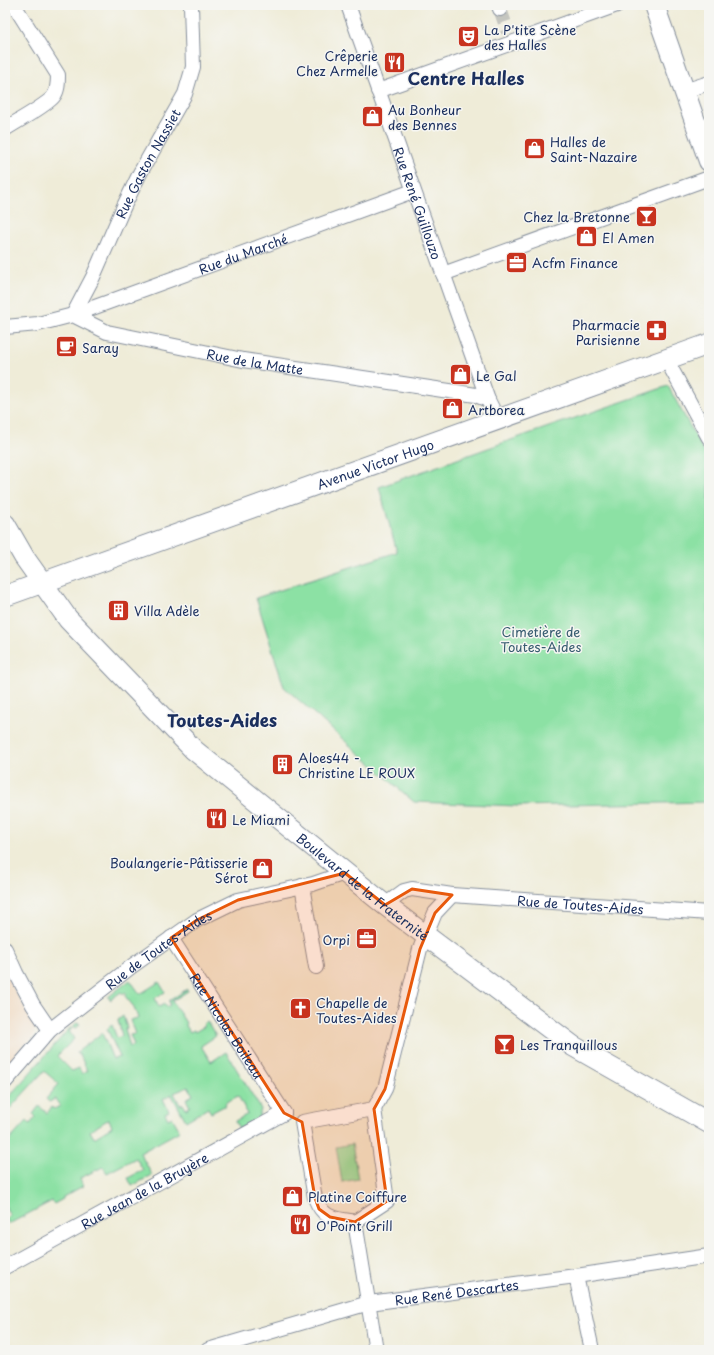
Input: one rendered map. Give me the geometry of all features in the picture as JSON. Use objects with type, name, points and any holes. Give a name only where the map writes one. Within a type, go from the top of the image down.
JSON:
[{"type":"main road","points":[[654,5],[709,161]]},
{"type":"main road","name":"Avenue Victor Hugo","points":[[5,596],[709,344]]},
{"type":"main road","name":"Boulevard de la Fraternité","points":[[5,524],[16,544],[68,619],[194,750],[385,905],[573,1046],[709,1123]]},
{"type":"street","points":[[5,128],[43,104],[53,96],[58,86],[58,75],[14,5]]},
{"type":"street","name":"Rue Gaston Nassiet","points":[[73,315],[94,277],[140,172],[185,94],[193,67],[191,5]]},
{"type":"street","name":"Rue René Guillouzo","points":[[348,5],[488,400]]},
{"type":"street","points":[[378,91],[510,37],[617,5]]},
{"type":"street","points":[[684,92],[709,83]]},
{"type":"street","points":[[443,274],[709,178]]},
{"type":"street","name":"Rue du Marché","points":[[73,315],[414,191]]},
{"type":"street","points":[[5,327],[38,324],[73,315]]},
{"type":"street","name":"Rue de la Matte","points":[[73,315],[107,332],[235,358],[459,392],[476,395],[488,400]]},
{"type":"street","points":[[666,359],[705,423],[709,438]]},
{"type":"street","points":[[488,400],[498,420]]},
{"type":"street","name":"Rue de Toutes-Aides","points":[[5,1082],[50,1030],[132,966],[197,920],[238,900],[302,886],[345,873]]},
{"type":"street","points":[[302,886],[316,967]]},
{"type":"street","name":"Rue de Toutes-Aides","points":[[385,905],[404,891],[412,889],[452,895],[709,913]]},
{"type":"street","points":[[302,1122],[315,1198],[319,1209],[330,1218],[356,1222],[387,1201],[374,1109],[385,1089],[420,949],[435,913],[452,895]]},
{"type":"street","name":"Rue Nicolas Boileau","points":[[171,938],[284,1113]]},
{"type":"street","points":[[5,949],[33,1005],[50,1030]]},
{"type":"street","points":[[284,1113],[302,1122],[374,1109]]},
{"type":"street","name":"Rue Jean de la Bruyère","points":[[5,1267],[284,1113]]},
{"type":"street","points":[[356,1222],[376,1350]]},
{"type":"street","name":"Rue René Descartes","points":[[208,1350],[369,1303],[576,1276],[709,1256]]},
{"type":"street","points":[[576,1276],[592,1350]]},
{"type":"highlighted area","points":[[345,873],[385,905],[412,889],[452,895],[435,913],[420,949],[385,1089],[374,1109],[387,1201],[355,1222],[330,1217],[319,1209],[315,1198],[302,1122],[284,1113],[171,938],[197,920],[238,900]]},
{"type":"shaded area","points":[[5,972],[35,1027],[34,1036],[5,1068]]},
{"type":"green space","name":"Cimetière de Toutes-Aides","points":[[668,386],[709,461],[709,802],[518,806],[414,802],[284,687],[256,598],[397,552],[379,487]]},
{"type":"green space","points":[[130,980],[140,994],[159,982],[165,992],[155,998],[159,1007],[165,1004],[166,1007],[170,1005],[169,1001],[187,989],[188,991],[172,1001],[190,1032],[194,1030],[195,1032],[205,1026],[203,1024],[207,1021],[216,1036],[201,1046],[211,1062],[226,1052],[261,1109],[259,1118],[239,1129],[235,1121],[248,1114],[238,1096],[225,1103],[226,1105],[211,1113],[208,1108],[186,1121],[171,1094],[163,1099],[169,1111],[165,1113],[168,1119],[172,1117],[180,1131],[140,1153],[152,1175],[132,1186],[128,1178],[143,1170],[136,1158],[107,1173],[103,1167],[80,1178],[83,1186],[63,1197],[63,1199],[54,1204],[52,1201],[9,1224],[5,1219],[5,1217],[10,1216],[5,1206],[5,1145],[27,1121],[30,1124],[36,1117],[33,1114],[39,1106],[47,1113],[52,1107],[54,1109],[60,1106],[55,1099],[49,1102],[46,1099],[59,1084],[44,1071],[5,1114],[5,1101],[67,1031],[78,1022],[80,1025],[69,1031],[74,1039],[57,1056],[72,1071],[79,1068],[82,1074],[87,1071],[81,1057],[77,1052],[102,1033],[113,1059],[120,1057],[107,1029],[112,1025],[117,1038],[122,1036],[118,1020],[123,1016],[127,1028],[125,1029],[130,1047],[134,1045],[130,1035],[135,1034],[130,1020],[138,1018],[134,1007],[125,996],[127,994],[125,992],[123,994],[121,992],[110,1000],[108,997]],"holes":[[[188,1087],[193,1095],[186,1099],[190,1107],[186,1109],[183,1104],[180,1105],[174,1093]],[[109,1119],[112,1127],[94,1138],[90,1131]]]},
{"type":"green space","points":[[352,1144],[358,1179],[342,1182],[336,1147]]},
{"type":"tunnel","points":[[500,9],[508,32]]},
{"type":"place","name":"La P'tite Scène des Halles","points":[[469,36]]},
{"type":"place","name":"Crêperie Chez Armelle","points":[[394,62]]},
{"type":"place","name":"Au Bonheur des Bennes","points":[[373,116]]},
{"type":"place","name":"Halles de Saint-Nazaire","points":[[534,148]]},
{"type":"place","name":"Chez la Bretonne","points":[[646,216]]},
{"type":"place","name":"El Amen","points":[[587,237]]},
{"type":"place","name":"Acfm Finance","points":[[517,262]]},
{"type":"place","name":"Pharmacie Parisienne","points":[[656,331]]},
{"type":"place","name":"Saray","points":[[67,347]]},
{"type":"place","name":"Le Gal","points":[[460,375]]},
{"type":"place","name":"Artborea","points":[[453,409]]},
{"type":"place","name":"Villa Adèle","points":[[118,610]]},
{"type":"place","name":"Aloes44 - Christine LE ROUX","points":[[283,764]]},
{"type":"place","name":"Le Miami","points":[[216,819]]},
{"type":"place","name":"Boulangerie-Pâtisserie Sérot","points":[[263,869]]},
{"type":"place","name":"Orpi","points":[[366,939]]},
{"type":"place","name":"Chapelle de Toutes-Aides","points":[[300,1009]]},
{"type":"place","name":"Les Tranquillous","points":[[505,1044]]},
{"type":"place","name":"Platine Coiffure","points":[[293,1196]]},
{"type":"place","name":"O'Point Grill","points":[[300,1225]]},
{"type":"district","name":"Centre Halles","points":[[466,78]]},
{"type":"district","name":"Toutes-Aides","points":[[222,720]]}]
